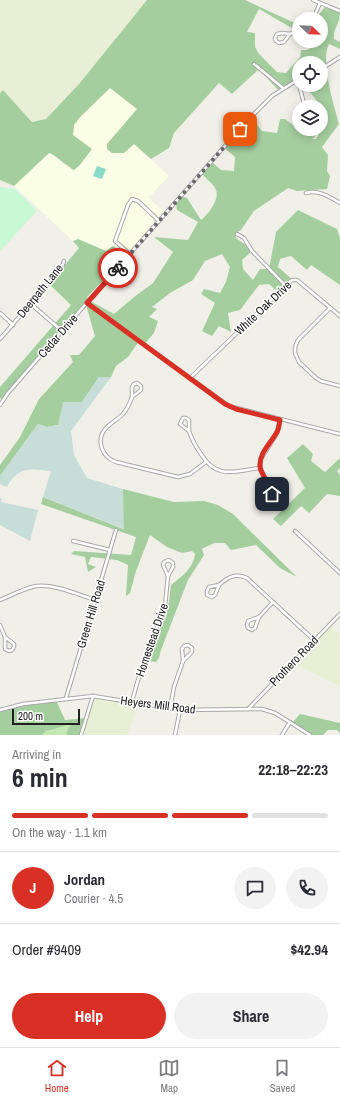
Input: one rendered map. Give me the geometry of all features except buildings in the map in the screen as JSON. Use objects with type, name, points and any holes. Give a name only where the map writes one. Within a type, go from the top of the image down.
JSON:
[{"type":"street","points":[[313,0],[340,11]]},
{"type":"street","points":[[316,12],[320,3]]},
{"type":"street","points":[[278,34],[290,34],[283,43],[276,41],[276,36],[278,34]]},
{"type":"street","points":[[328,65],[340,57]]},
{"type":"street","points":[[254,64],[283,88]]},
{"type":"street","name":"Cedar Drive","points":[[0,405],[2,399],[249,119],[268,100],[292,83]]},
{"type":"street","points":[[306,193],[310,191],[316,192],[340,203]]},
{"type":"street","points":[[130,254],[115,241],[128,205],[132,199],[137,200],[159,221]]},
{"type":"street","points":[[237,234],[244,238],[252,251],[286,286]]},
{"type":"street","name":"Deerpath Lane","points":[[0,339],[61,269],[64,261]]},
{"type":"street","name":"White Oak Drive","points":[[190,378],[292,280],[297,280],[340,316]]},
{"type":"street","points":[[87,303],[232,408],[340,434]]},
{"type":"street","points":[[31,304],[62,331]]},
{"type":"street","points":[[330,308],[299,338],[296,344],[295,353],[299,362],[318,380],[340,386]]},
{"type":"street","points":[[0,313],[13,325]]},
{"type":"street","points":[[132,397],[140,392],[141,389],[138,383],[134,384],[132,387],[132,397],[124,413],[107,427],[102,434],[101,446],[107,457],[116,462],[178,477],[190,474],[206,462]]},
{"type":"street","points":[[189,431],[180,424],[183,418],[189,420],[189,431],[192,440],[206,462],[212,468],[222,472],[230,472],[260,468]]},
{"type":"street","points":[[266,480],[276,485],[277,489],[275,492],[270,494],[267,491],[266,480],[260,468],[262,456],[277,433],[280,420]]},
{"type":"street","name":"Green Hill Road","points":[[66,698],[116,530]]},
{"type":"street","points":[[295,531],[340,573]]},
{"type":"street","points":[[73,541],[110,550]]},
{"type":"street","name":"Homestead Drive","points":[[132,702],[137,683],[165,606],[168,576],[173,565],[171,561],[167,560],[162,565],[168,576]]},
{"type":"street","points":[[219,585],[216,595],[212,597],[208,596],[206,592],[209,587],[219,585],[230,577],[243,576],[251,581],[314,640]]},
{"type":"street","points":[[0,600],[30,588],[41,586],[52,587],[95,600]]},
{"type":"street","points":[[259,617],[248,621],[248,628],[251,630],[255,628],[259,617],[273,602]]},
{"type":"street","name":"Prothero Road","points":[[247,709],[340,614]]},
{"type":"street","points":[[0,625],[5,637],[5,649],[9,651],[12,650],[14,644],[5,637]]},
{"type":"street","points":[[170,708],[173,690],[184,661],[192,652],[192,648],[189,646],[182,649],[184,661]]},
{"type":"street","points":[[81,735],[93,696]]},
{"type":"street","name":"Heyers Mill Road","points":[[0,710],[17,705],[93,696],[180,710],[247,709],[268,711],[290,722],[310,735]]},
{"type":"street","points":[[175,735],[180,710]]},
{"type":"street","points":[[282,735],[290,722]]},
{"type":"shaded area","points":[[0,0],[147,0],[79,84],[46,119],[33,122],[3,91],[0,93]]},
{"type":"shaded area","points":[[110,88],[138,109],[134,144],[169,176],[148,198],[165,212],[127,256],[113,247],[106,251],[78,239],[73,241],[14,186],[49,153],[65,165],[73,135],[74,125],[80,117]]},
{"type":"shaded area","points":[[97,166],[106,169],[102,179],[93,176]]},
{"type":"shaded area","points":[[99,377],[111,377],[71,431],[74,455],[87,478],[123,489],[124,529],[43,497],[51,471],[25,470],[16,475],[7,487],[0,484],[0,476],[38,424],[47,427],[58,425],[63,402],[82,402]]},
{"type":"shaded area","points":[[0,498],[2,499],[1,502],[38,510],[30,541],[0,525]]},
{"type":"shaded area","points":[[330,627],[340,635],[340,686],[294,664]]},
{"type":"shaded area","points":[[93,697],[138,704],[127,735],[81,735]]},
{"type":"green space","points":[[147,0],[245,0],[292,22],[292,28],[259,9],[247,32],[255,33],[255,47],[259,54],[277,72],[286,73],[292,66],[292,83],[279,91],[259,69],[232,94],[219,83],[174,133],[169,148],[151,159],[134,144],[124,153],[112,153],[107,149],[107,144],[137,109],[110,88],[80,117],[74,125],[73,135],[92,149],[79,166],[74,170],[49,153],[14,186],[0,180],[0,93],[3,90],[32,122],[46,119],[79,84]]},
{"type":"green space","points":[[325,7],[340,12],[334,39],[340,42],[340,49],[329,44],[328,48],[328,12],[321,12]]},
{"type":"green space","points":[[311,48],[328,48],[326,56],[300,56],[301,50],[307,50]]},
{"type":"green space","points":[[328,77],[339,124],[322,147],[328,155],[327,171],[330,176],[327,189],[297,191],[288,188],[254,211],[241,230],[235,233],[236,238],[250,248],[250,253],[242,260],[243,269],[253,280],[260,269],[269,269],[276,232],[298,210],[337,229],[340,238],[340,285],[311,265],[307,270],[291,256],[280,259],[278,267],[293,280],[279,293],[269,284],[259,285],[240,310],[228,313],[231,332],[219,326],[212,336],[202,331],[215,303],[201,294],[204,289],[220,293],[226,282],[230,267],[222,254],[205,261],[193,280],[170,293],[152,307],[157,309],[149,317],[158,321],[154,333],[144,345],[139,341],[128,357],[116,366],[111,377],[99,377],[82,402],[58,425],[47,427],[38,424],[0,476],[0,465],[20,437],[39,399],[73,362],[70,355],[79,355],[95,336],[86,305],[4,400],[0,398],[0,387],[71,305],[49,284],[79,248],[73,241],[78,239],[106,251],[113,246],[127,256],[87,297],[92,302],[114,314],[153,283],[173,252],[154,237],[188,240],[198,222],[177,210],[176,203],[181,196],[187,198],[201,220],[210,211],[217,194],[215,188],[201,173],[211,161],[221,170],[234,171],[235,157],[223,147],[251,117],[262,131],[277,133],[280,119],[285,119],[292,124],[292,136],[315,136],[312,139],[316,139],[318,136],[328,136],[328,100],[316,100],[310,92],[328,92]]},
{"type":"green space","points":[[0,187],[15,189],[37,211],[0,251]]},
{"type":"green space","points":[[303,444],[313,454],[311,461],[325,472],[340,458],[340,468],[337,471],[340,475],[340,496],[327,494],[309,513],[301,506],[281,526],[273,519],[305,488],[287,458]]},
{"type":"green space","points":[[123,489],[174,502],[204,501],[218,505],[233,514],[297,577],[280,568],[256,545],[231,550],[225,543],[214,543],[202,549],[204,555],[188,580],[159,658],[156,662],[150,661],[169,602],[171,585],[189,568],[195,554],[192,551],[182,553],[167,547],[150,535],[136,571],[130,593],[126,596],[128,565],[117,560],[91,557],[88,564],[96,567],[88,572],[85,557],[71,554],[74,551],[131,555],[136,537],[41,504],[43,497],[123,529]]},
{"type":"green space","points":[[56,700],[65,720],[86,718],[81,735],[67,735],[66,733],[71,724],[46,731],[42,735],[0,735],[0,710]]},
{"type":"green space","points":[[300,714],[340,723],[340,733],[337,730],[328,730],[323,735],[307,735],[292,723]]},
{"type":"green space","points":[[72,723],[66,733],[67,735],[42,735],[46,731]]},
{"type":"way so far","points":[[118,268],[240,129]]},
{"type":"route","points":[[118,268],[103,283],[87,303],[225,404],[232,408],[280,420],[277,433],[260,461],[260,468],[266,480],[267,490],[272,494]]}]
